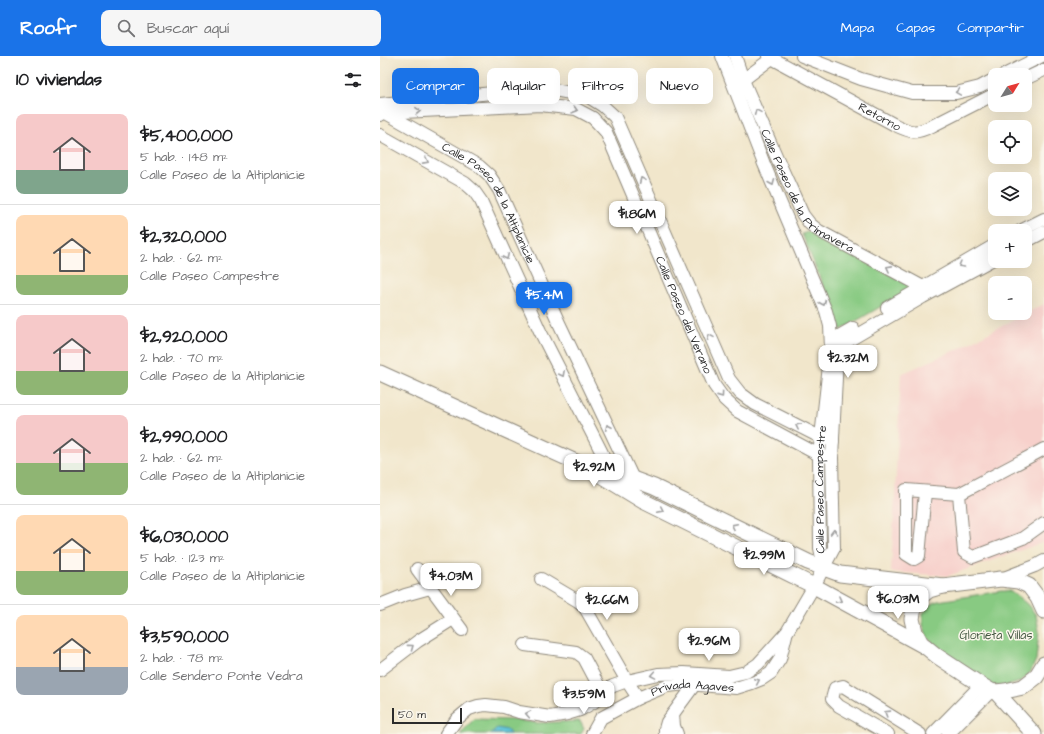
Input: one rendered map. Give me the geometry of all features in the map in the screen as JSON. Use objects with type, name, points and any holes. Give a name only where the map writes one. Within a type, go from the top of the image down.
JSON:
[{"type":"main road","points":[[380,372],[612,478],[643,500],[814,586],[926,647]]},
{"type":"main road","points":[[612,478],[634,479],[654,487],[808,562],[840,574],[944,586]]},
{"type":"main road","points":[[1034,734],[989,689],[937,656],[921,643],[915,632],[912,619],[914,607],[920,597],[929,590],[944,586],[1001,579],[1018,581],[1029,586],[1038,598],[1044,611]]},
{"type":"main road","points":[[989,689],[1005,691],[1023,687],[1036,677],[1044,664]]},
{"type":"street","name":"Calle Paseo de la Primavera","points":[[722,56],[764,164],[826,310],[830,326],[831,348]]},
{"type":"street","name":"Calle Paseo de la Primavera","points":[[735,56],[743,80],[777,158],[803,214],[810,224],[819,231],[928,287]]},
{"type":"street","points":[[802,56],[861,79],[912,93],[956,93],[980,87],[988,83]]},
{"type":"street","points":[[1018,68],[1042,56]]},
{"type":"street","points":[[743,80],[770,57]]},
{"type":"street","name":"Retorno","points":[[770,57],[895,125],[905,130],[914,132],[924,130],[988,98]]},
{"type":"street","points":[[1032,76],[1044,70]]},
{"type":"street","name":"Calle Paseo del Verano","points":[[560,91],[587,96],[603,106],[614,117],[728,379],[740,393],[755,404],[820,438],[833,441]]},
{"type":"street","name":"Calle Paseo del Verano","points":[[381,110],[487,95]]},
{"type":"street","name":"Calle Paseo del Verano","points":[[381,110],[540,105],[576,109],[593,118],[606,132],[714,384],[724,399],[737,411],[819,455],[832,458]]},
{"type":"street","name":"Calle Paseo de la Altiplanicie","points":[[381,110],[479,166],[489,175],[499,190],[559,323],[643,500]]},
{"type":"street","name":"Calle Paseo de la Altiplanicie","points":[[380,135],[465,183],[474,191],[481,201],[540,331],[602,453],[612,478]]},
{"type":"street","points":[[764,164],[777,158]]},
{"type":"street","points":[[1032,224],[1044,218]]},
{"type":"street","points":[[1032,238],[1044,232]]},
{"type":"street","points":[[652,240],[665,233]]},
{"type":"street","name":"Calle Paseo Campestre","points":[[824,568],[820,548],[819,455],[831,348],[839,336],[928,287],[988,249]]},
{"type":"street","name":"Calle Paseo Campestre","points":[[824,568],[834,548],[832,458],[837,358],[846,342],[923,297],[928,287],[988,261]]},
{"type":"street","points":[[689,324],[702,317]]},
{"type":"street","points":[[540,331],[559,323]]},
{"type":"street","points":[[925,492],[919,556],[914,559],[906,554],[906,490],[959,494],[1044,449]]},
{"type":"street","points":[[959,494],[964,552],[973,557],[1023,538],[1044,523]]},
{"type":"street","points":[[1001,579],[1044,561]]},
{"type":"street","name":"Privada Agaves","points":[[541,579],[584,606],[638,698],[667,686],[697,679],[729,676],[746,672],[758,664],[787,632],[824,568]]},
{"type":"street","points":[[417,569],[462,630]]},
{"type":"street","points":[[380,605],[405,595],[430,588]]},
{"type":"street","points":[[380,670],[418,641],[453,619]]},
{"type":"street","points":[[525,645],[576,652],[580,654],[584,658],[602,692]]},
{"type":"street","name":"Privada Agaves","points":[[627,680],[658,674],[684,672],[697,679]]},
{"type":"street","points":[[665,734],[667,722],[697,679]]},
{"type":"street","points":[[446,734],[457,719],[469,709],[478,706],[504,707],[519,712],[550,717],[580,710],[594,702],[602,692],[627,680]]},
{"type":"street","points":[[888,734],[839,706],[832,699],[836,688],[843,686],[920,734]]},
{"type":"street","points":[[933,734],[989,689]]},
{"type":"street","points":[[948,734],[989,689]]},
{"type":"street","points":[[592,734],[601,718],[638,698]]},
{"type":"street","points":[[594,702],[594,708],[601,718]]},
{"type":"street","points":[[673,714],[674,726],[678,734]]},
{"type":"shaded area","points":[[1044,304],[1044,542],[948,576],[891,572],[901,374],[960,348],[1013,320],[1032,320],[1032,310]]},
{"type":"green space","points":[[810,231],[914,287],[841,330],[802,234]]},
{"type":"green space","name":"Glorieta Villas","points":[[1001,591],[1011,591],[1027,604],[1036,615],[1039,631],[1036,660],[1030,673],[1020,682],[1003,687],[991,685],[939,649],[928,638],[923,625],[923,613],[932,604],[938,601]]},
{"type":"green space","points":[[474,719],[514,720],[538,723],[580,721],[584,729],[581,734],[460,734]]},
{"type":"water","points":[[497,728],[508,730],[510,734],[490,734]]}]
